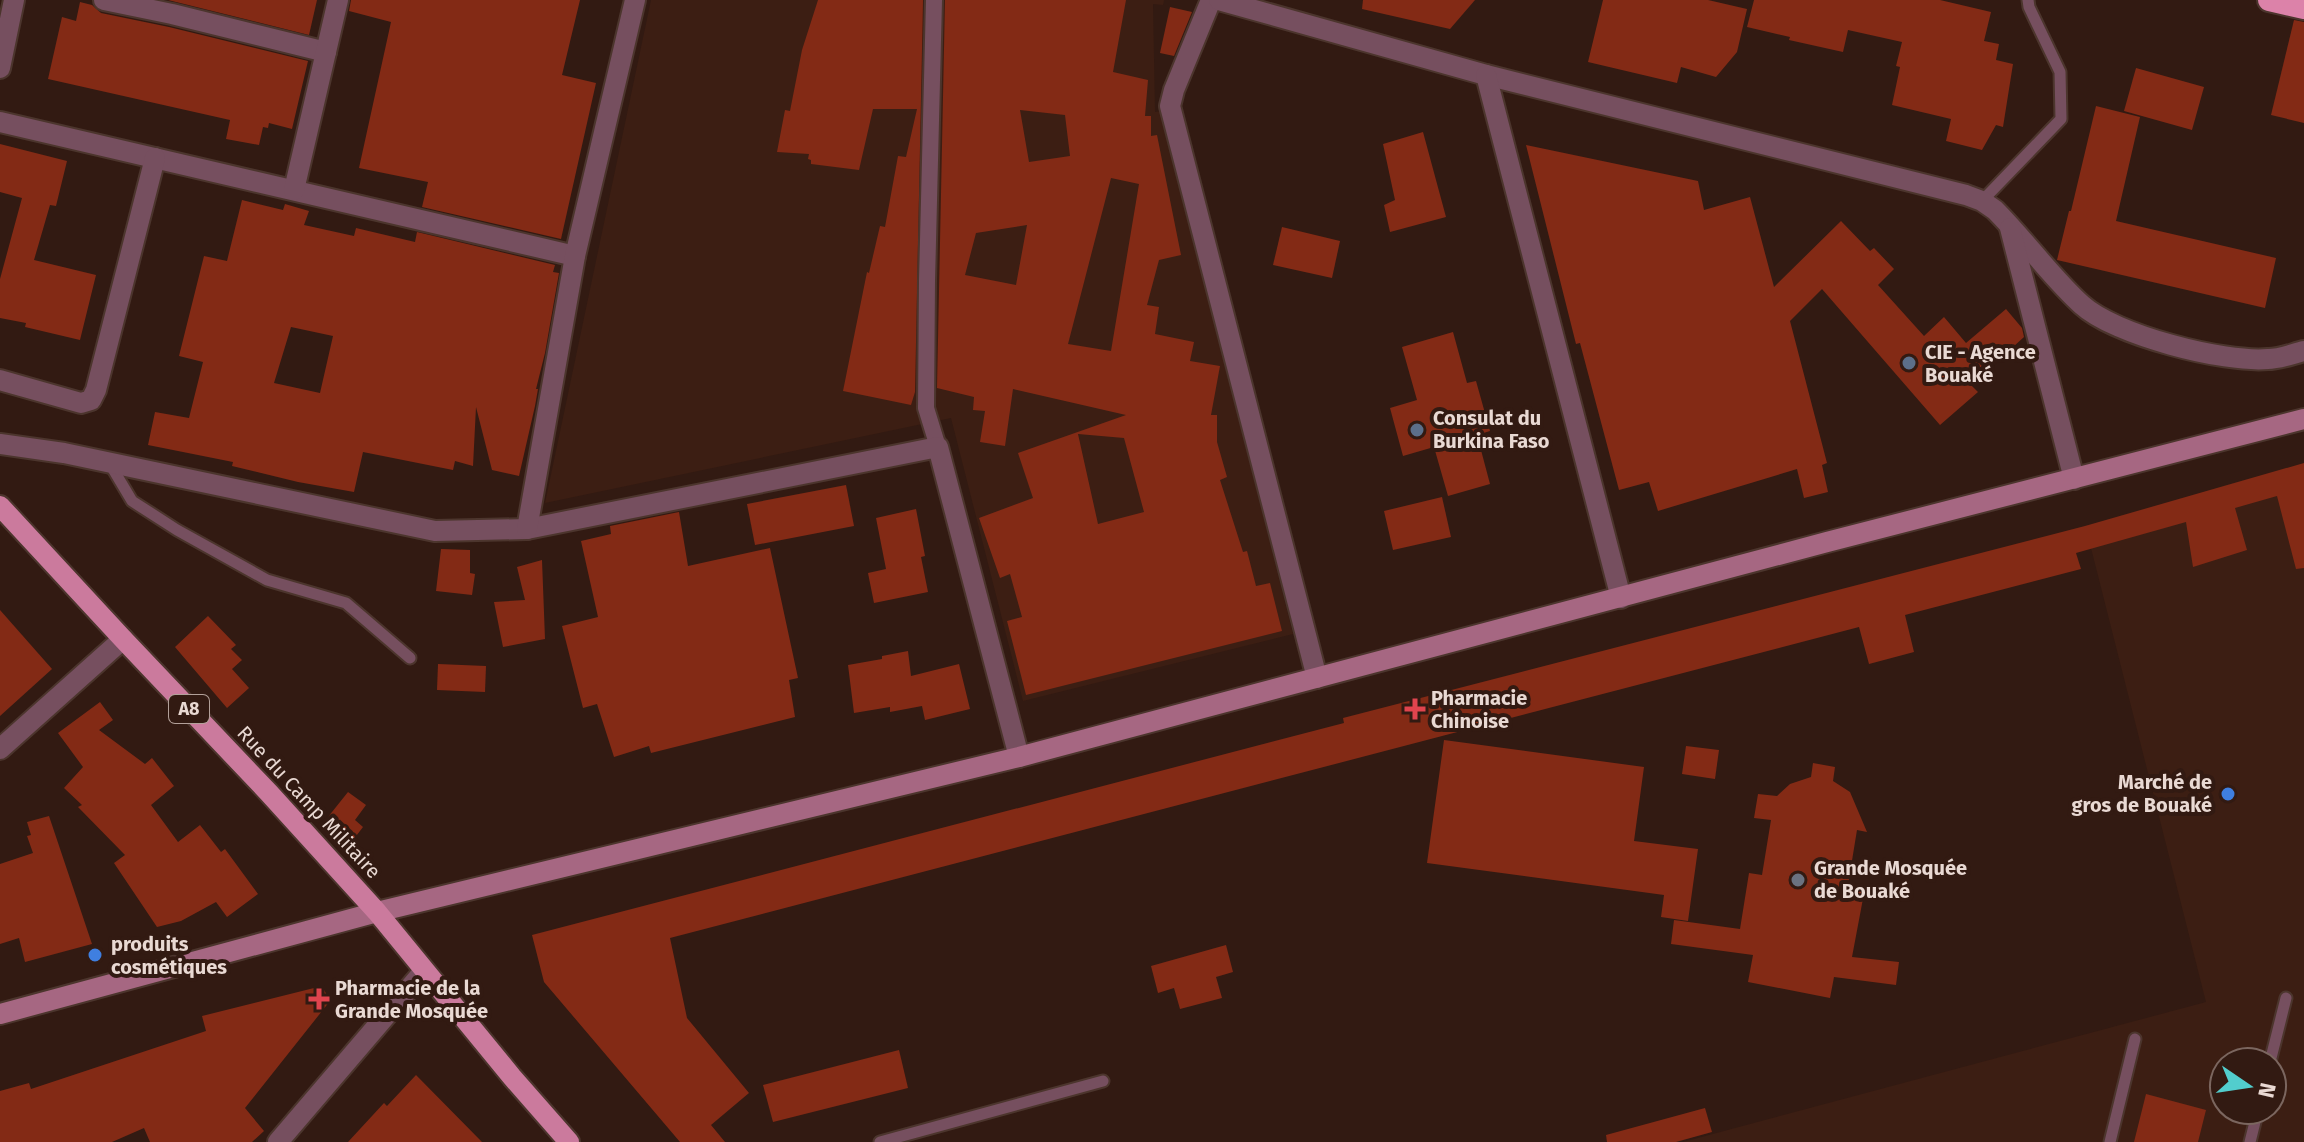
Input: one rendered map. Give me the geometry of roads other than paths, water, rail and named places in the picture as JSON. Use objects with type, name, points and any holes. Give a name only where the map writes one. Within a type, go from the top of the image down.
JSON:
[{"type":"highway","points":[[2269,0],[2304,8]]},
{"type":"main road","points":[[0,1014],[377,912],[1019,757],[2304,419]]},
{"type":"main road","name":"Rue du Camp Militaire","points":[[0,506],[377,912],[569,1142]]},
{"type":"street","points":[[0,68],[14,0]]},
{"type":"street","points":[[104,0],[326,52]]},
{"type":"street","points":[[294,190],[338,0]]},
{"type":"street","points":[[527,529],[575,256],[635,0]]},
{"type":"street","points":[[934,0],[926,408],[1019,757]]},
{"type":"street","points":[[1211,0],[1170,106],[1317,678]]},
{"type":"street","points":[[1219,0],[1486,75],[1982,201],[2009,224],[2081,304],[2098,318],[2117,327],[2191,350],[2241,359],[2270,359],[2304,351]]},
{"type":"street","points":[[1486,75],[1621,598]]},
{"type":"street","points":[[0,122],[575,256]]},
{"type":"street","points":[[0,380],[81,403],[91,400],[155,158]]},
{"type":"street","points":[[2009,224],[2074,479]]},
{"type":"street","points":[[0,444],[64,453],[435,531],[527,529],[938,447]]},
{"type":"street","points":[[0,749],[123,639]]},
{"type":"street","points":[[278,1142],[424,971]]},
{"type":"lane","points":[[1982,201],[2061,119],[2060,72],[2028,0]]},
{"type":"lane","points":[[109,463],[132,501],[267,580],[346,603],[410,658]]},
{"type":"lane","points":[[2274,1046],[2286,998]]},
{"type":"lane","points":[[2110,1142],[2135,1039]]},
{"type":"lane","points":[[880,1142],[1103,1081]]},
{"type":"place","name":"CIE - Agence Bouaké","points":[[1909,363]]},
{"type":"place","name":"Consulat du Burkina Faso","points":[[1417,430]]},
{"type":"place","name":"Pharmacie Chinoise","points":[[1415,709]]},
{"type":"place","name":"Marché de gros de Bouaké","points":[[2228,794]]},
{"type":"place","name":"Grande Mosquée de Bouaké","points":[[1798,880]]},
{"type":"place","name":"produits cosmétiques","points":[[95,955]]},
{"type":"place","name":"Pharmacie de la Grande Mosquée","points":[[319,999]]}]
